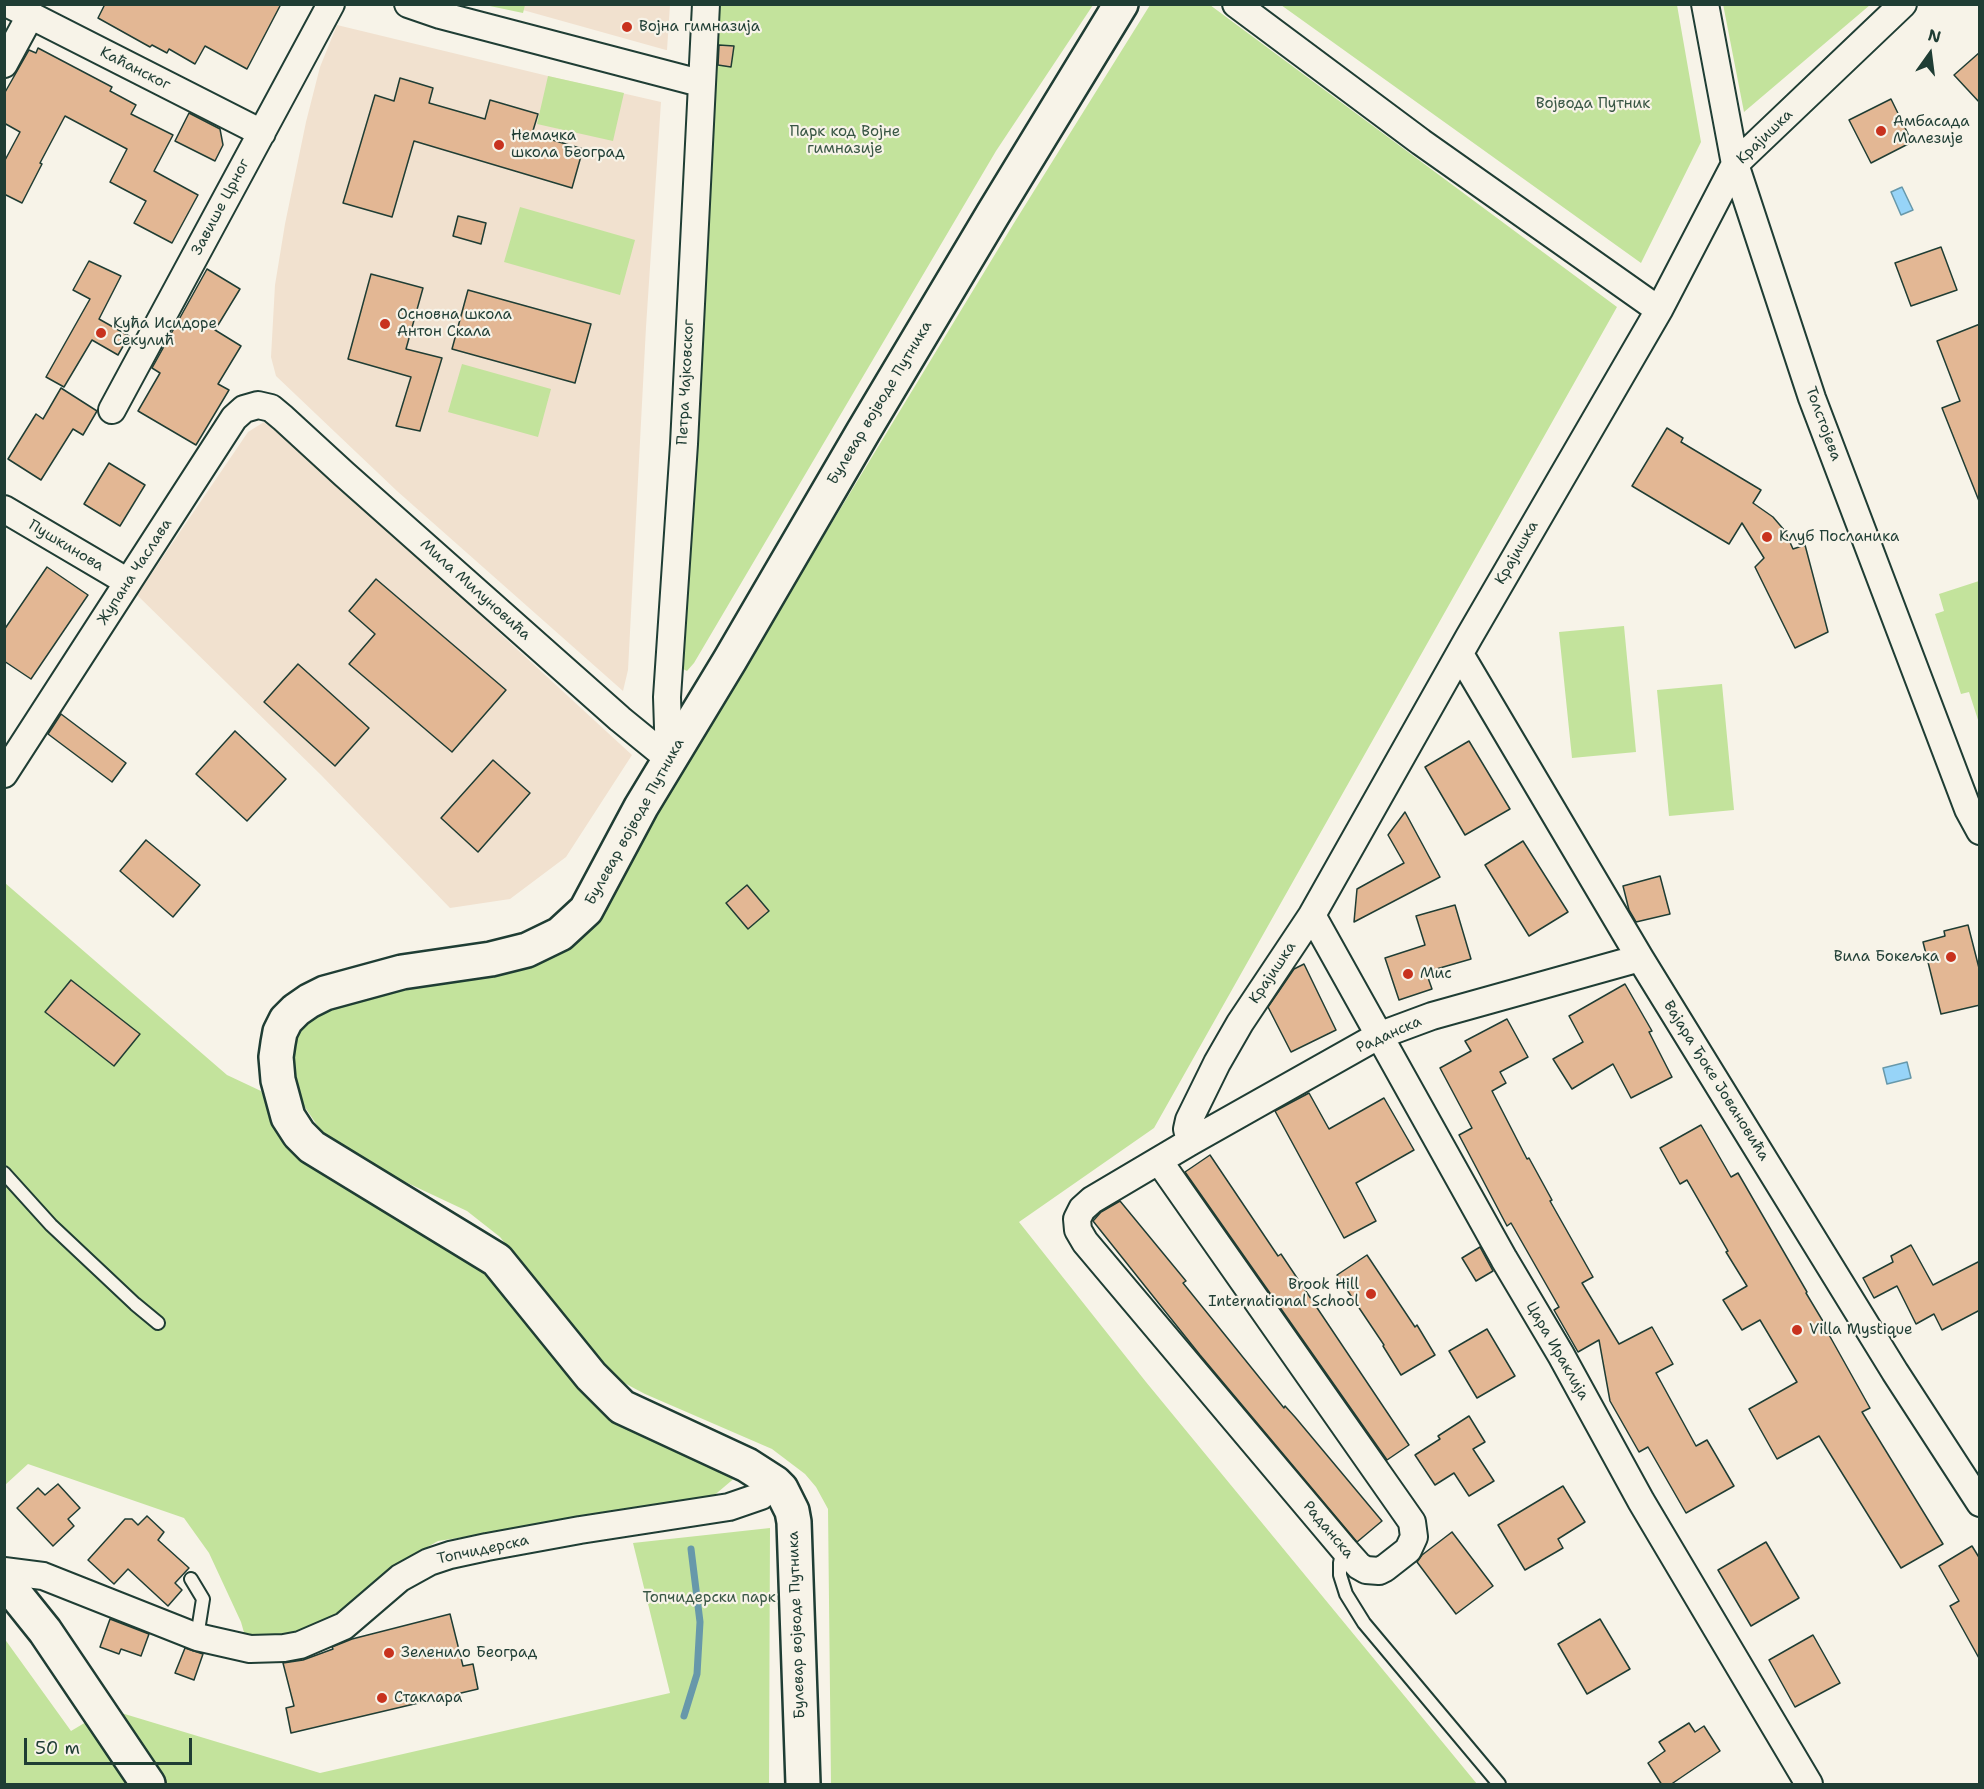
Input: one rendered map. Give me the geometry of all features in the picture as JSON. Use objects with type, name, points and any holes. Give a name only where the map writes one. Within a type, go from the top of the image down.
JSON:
[{"type":"street","name":"Каћанског","points":[[8,4],[262,133]]},
{"type":"street","name":"Завише Црног","points":[[112,410],[331,4]]},
{"type":"street","points":[[408,4],[440,15],[700,82]]},
{"type":"street","name":"Петра Чајковског","points":[[669,759],[667,698],[684,444],[700,82],[706,4]]},
{"type":"street","name":"Булевар војводе Путника","points":[[803,1785],[794,1522],[786,1499],[775,1483],[747,1465],[622,1407],[591,1376],[497,1260],[312,1147],[288,1118],[278,1080],[276,1057],[280,1032],[286,1020],[296,1010],[309,1000],[326,993],[402,972],[491,959],[527,950],[551,940],[571,926],[591,903],[669,759],[975,244],[1121,4]]},
{"type":"street","points":[[1236,4],[1421,142],[1659,310]]},
{"type":"street","name":"Толстојева","points":[[1705,4],[1735,164],[1812,398],[1968,809],[1980,831]]},
{"type":"street","name":"Крајишка","points":[[1190,1142],[1189,1120],[1217,1063],[1240,1023],[1312,915],[1659,310],[1735,164],[1903,4]]},
{"type":"street","points":[[4,63],[30,16]]},
{"type":"street","name":"Жупана Часлава","points":[[4,774],[234,418],[244,409],[258,405],[271,408],[283,417]]},
{"type":"street","name":"Мила Милуновића","points":[[283,417],[602,703],[669,759]]},
{"type":"street","name":"Пушкинова","points":[[4,509],[128,582]]},
{"type":"street","name":"Вајара Ђоке Јовановића","points":[[1460,654],[1640,958],[1889,1362],[1980,1503]]},
{"type":"street","name":"Цара Ираклија","points":[[1312,915],[1641,1501],[1809,1785]]},
{"type":"street","name":"Раданска","points":[[1159,1161],[1412,1522],[1414,1537],[1408,1550],[1379,1571],[1359,1566],[1343,1548],[1085,1242],[1078,1230],[1077,1219],[1082,1209],[1092,1200],[1190,1142],[1378,1036],[1432,1016],[1640,958]]},
{"type":"street","name":"Топчидерска","points":[[4,1571],[44,1576],[197,1637],[259,1650],[300,1645],[344,1626],[400,1578],[429,1562],[478,1549],[580,1530],[729,1507],[761,1496],[775,1483]]},
{"type":"street","points":[[4,1580],[45,1631],[148,1785]]},
{"type":"lane","points":[[4,1173],[51,1225],[158,1323]]},
{"type":"lane","points":[[1343,1548],[1340,1575],[1346,1594],[1364,1623],[1499,1785]]},
{"type":"lane","points":[[191,1580],[204,1599],[197,1637]]},
{"type":"shaded area","name":"Војна гимназија","points":[[505,5],[670,5],[667,50],[666,50]]},
{"type":"shaded area","points":[[337,25],[661,102],[646,327],[628,670],[623,691],[397,491],[276,376],[271,357],[275,285],[285,224],[320,67]]},
{"type":"shaded area","points":[[264,422],[306,455],[632,755],[566,857],[510,899],[450,908],[321,775],[137,595],[248,432]]},
{"type":"green space","points":[[525,4],[523,13],[485,5]]},
{"type":"green space","points":[[1723,4],[1870,4],[1870,5],[1744,112]]},
{"type":"green space","name":"Парк код Војне гимназије","points":[[719,5],[1093,5],[996,151],[694,663],[687,671],[679,667]]},
{"type":"green space","points":[[1150,5],[1210,5],[1617,307],[1154,1128],[1019,1222],[1146,1382],[1477,1784],[831,1784],[828,1509],[816,1487],[805,1474],[772,1449],[645,1394],[613,1377],[500,1237],[467,1211],[382,1171],[323,1134],[294,1091],[289,1067],[297,1027],[313,1009],[594,925],[611,900],[686,763],[1014,223]]},
{"type":"green space","name":"Војвода Путник","points":[[1281,5],[1677,5],[1701,142],[1641,263]]},
{"type":"green space","points":[[548,76],[624,93],[613,141],[537,124]]},
{"type":"green space","points":[[520,207],[635,240],[620,295],[504,262]]},
{"type":"green space","points":[[462,364],[551,389],[538,437],[448,412]]},
{"type":"green space","points":[[1980,581],[1979,723],[1969,692],[1961,694],[1935,614],[1944,611],[1939,594]]},
{"type":"green space","points":[[1624,626],[1636,752],[1572,758],[1559,632]]},
{"type":"green space","points":[[1722,684],[1734,810],[1669,816],[1657,690]]},
{"type":"green space","points":[[5,883],[227,1075],[261,1091],[274,1121],[466,1249],[584,1387],[737,1476],[711,1498],[617,1510],[438,1541],[396,1565],[339,1613],[295,1632],[254,1637],[245,1636],[241,1622],[209,1553],[184,1518],[28,1464],[5,1485]]},
{"type":"green space","name":"Топчидерски парк","points":[[770,1528],[769,1784],[5,1784],[4,1638],[71,1731],[108,1709],[320,1773],[670,1693],[633,1543]]},
{"type":"water","points":[[1902,187],[1913,210],[1901,215],[1891,192]]},
{"type":"water","points":[[1907,1062],[1911,1078],[1887,1084],[1883,1068]]},
{"type":"building","points":[[105,4],[281,4],[247,69],[205,46],[195,64],[169,49],[167,53],[152,45],[150,47],[98,18]]},
{"type":"building","points":[[719,45],[734,46],[731,67],[718,65]]},
{"type":"building","points":[[38,48],[112,87],[110,91],[136,105],[131,114],[173,135],[154,171],[198,195],[172,243],[134,223],[146,201],[110,182],[127,149],[65,116],[22,203],[4,194],[4,162],[20,132],[4,123],[4,94],[29,50],[36,53]]},
{"type":"building","points":[[1980,52],[1980,103],[1954,75]]},
{"type":"building","name":"Немачка школа Београд","points":[[400,78],[433,88],[429,103],[485,119],[490,100],[538,114],[532,134],[583,149],[572,188],[414,141],[392,217],[343,203],[375,95],[394,101]]},
{"type":"building","name":"Амбасада Малезије","points":[[1891,99],[1912,142],[1871,163],[1849,120]]},
{"type":"building","points":[[189,113],[220,129],[223,145],[215,161],[175,141]]},
{"type":"building","points":[[458,216],[486,223],[481,244],[453,236]]},
{"type":"building","points":[[1941,247],[1957,290],[1911,306],[1895,263]]},
{"type":"building","points":[[89,261],[121,276],[99,319],[129,336],[118,355],[92,340],[64,387],[46,377],[90,299],[73,290]]},
{"type":"building","points":[[207,269],[240,289],[215,330],[241,346],[218,384],[229,390],[196,445],[138,411],[160,373],[152,368]]},
{"type":"building","name":"Основна школа Антон Скала","points":[[371,274],[423,288],[406,349],[442,358],[420,431],[396,426],[411,377],[348,359]]},
{"type":"building","points":[[468,290],[591,324],[575,383],[452,349]]},
{"type":"building","points":[[1980,324],[1979,501],[1942,408],[1960,401],[1937,341]]},
{"type":"building","points":[[61,388],[97,411],[83,435],[73,429],[41,480],[8,459],[36,414],[43,419]]},
{"type":"building","name":"Клуб Посланика","points":[[1667,428],[1683,438],[1681,442],[1761,490],[1753,503],[1773,517],[1785,531],[1793,549],[1805,545],[1828,632],[1795,648],[1755,567],[1764,558],[1742,523],[1729,544],[1632,486]]},
{"type":"building","points":[[109,463],[145,485],[120,526],[84,504]]},
{"type":"building","points":[[47,567],[88,595],[31,679],[4,661],[4,630]]},
{"type":"building","points":[[376,579],[506,690],[452,752],[349,664],[375,634],[349,611]]},
{"type":"building","points":[[298,664],[369,728],[335,766],[264,702]]},
{"type":"building","points":[[61,714],[126,763],[112,782],[48,734]]},
{"type":"building","points":[[235,731],[286,779],[247,821],[196,774]]},
{"type":"building","points":[[1469,741],[1510,809],[1465,835],[1425,767]]},
{"type":"building","points":[[493,760],[530,793],[478,852],[441,818]]},
{"type":"building","points":[[1405,812],[1440,877],[1354,922],[1357,889],[1404,863],[1388,835]]},
{"type":"building","points":[[146,840],[200,885],[173,917],[120,871]]},
{"type":"building","points":[[1523,841],[1568,912],[1529,936],[1485,865]]},
{"type":"building","points":[[1660,876],[1670,914],[1636,922],[1629,910],[1623,886]]},
{"type":"building","points":[[747,885],[769,911],[748,929],[726,903]]},
{"type":"building","points":[[1455,905],[1471,959],[1426,972],[1432,989],[1399,1000],[1385,958],[1425,945],[1416,916]]},
{"type":"building","name":"Вила Бокељка","points":[[1968,925],[1980,972],[1980,1005],[1941,1014],[1923,942],[1945,936],[1944,931]]},
{"type":"building","points":[[1304,964],[1336,1030],[1291,1052],[1268,1007],[1294,969]]},
{"type":"building","points":[[71,980],[140,1034],[114,1066],[45,1012]]},
{"type":"building","points":[[1625,984],[1652,1031],[1649,1032],[1672,1077],[1631,1098],[1613,1064],[1572,1089],[1553,1059],[1583,1042],[1569,1016]]},
{"type":"building","points":[[1507,1019],[1528,1057],[1500,1072],[1506,1083],[1492,1091],[1593,1277],[1582,1283],[1619,1344],[1652,1327],[1673,1364],[1656,1373],[1696,1446],[1707,1440],[1734,1486],[1686,1513],[1648,1447],[1639,1452],[1610,1401],[1599,1340],[1578,1352],[1554,1310],[1559,1307],[1511,1223],[1507,1226],[1459,1135],[1472,1128],[1440,1068],[1471,1051],[1465,1041]]},
{"type":"building","points":[[1309,1093],[1329,1129],[1384,1098],[1414,1150],[1356,1183],[1376,1221],[1344,1238],[1275,1111]]},
{"type":"building","points":[[1701,1125],[1731,1177],[1738,1173],[1807,1292],[1870,1408],[1862,1412],[1943,1544],[1901,1568],[1819,1436],[1777,1459],[1749,1409],[1797,1382],[1760,1320],[1742,1330],[1723,1300],[1747,1286],[1687,1180],[1680,1184],[1660,1148]]},
{"type":"building","points":[[1210,1155],[1278,1256],[1281,1254],[1409,1445],[1387,1460],[1185,1172]]},
{"type":"building","points":[[1120,1201],[1186,1281],[1183,1283],[1284,1408],[1285,1406],[1295,1417],[1382,1521],[1357,1542],[1200,1355],[1093,1221],[1101,1212]]},
{"type":"building","points":[[1911,1245],[1933,1285],[1980,1261],[1980,1310],[1942,1330],[1934,1314],[1916,1324],[1897,1286],[1874,1298],[1863,1278],[1893,1262],[1891,1256]]},
{"type":"building","points":[[1480,1247],[1493,1271],[1476,1281],[1462,1258]]},
{"type":"building","points":[[1367,1255],[1415,1327],[1417,1325],[1435,1355],[1401,1375],[1384,1345],[1337,1275]]},
{"type":"building","points":[[1487,1329],[1515,1376],[1477,1398],[1449,1351]]},
{"type":"building","points":[[1469,1416],[1485,1442],[1473,1449],[1494,1481],[1469,1496],[1454,1473],[1435,1485],[1415,1455],[1440,1439],[1438,1436]]},
{"type":"building","points":[[58,1484],[80,1508],[68,1519],[74,1526],[53,1546],[17,1508],[38,1488],[45,1495]]},
{"type":"building","points":[[1563,1486],[1585,1522],[1558,1539],[1563,1548],[1525,1570],[1498,1525]]},
{"type":"building","points":[[147,1516],[164,1532],[158,1540],[189,1568],[175,1583],[182,1590],[168,1606],[128,1569],[114,1584],[88,1560],[125,1519],[132,1519],[138,1525]]},
{"type":"building","points":[[1452,1532],[1493,1586],[1456,1614],[1417,1562],[1422,1555]]},
{"type":"building","points":[[1766,1542],[1799,1598],[1751,1626],[1718,1570]]},
{"type":"building","points":[[1972,1546],[1980,1559],[1980,1660],[1950,1606],[1959,1601],[1939,1566]]},
{"type":"building","points":[[450,1614],[463,1666],[473,1664],[478,1689],[291,1733],[286,1708],[294,1706],[283,1663],[303,1660],[352,1639]]},
{"type":"building","points":[[110,1619],[149,1634],[141,1656],[121,1649],[119,1654],[100,1647]]},
{"type":"building","points":[[1600,1619],[1630,1669],[1587,1694],[1558,1644]]},
{"type":"building","points":[[1813,1635],[1840,1683],[1795,1707],[1769,1660]]},
{"type":"building","points":[[185,1648],[203,1654],[194,1680],[175,1673]]},
{"type":"building","points":[[1689,1723],[1695,1732],[1704,1726],[1720,1751],[1670,1785],[1662,1785],[1648,1763],[1665,1751],[1659,1742]]},
{"type":"waterway","points":[[684,1716],[697,1674],[700,1622],[691,1549]]},
{"type":"place","name":"Војна гимназија","points":[[627,27]]},
{"type":"place","name":"Амбасада Малезије","points":[[1881,131]]},
{"type":"place","name":"Немачка школа Београд","points":[[499,145]]},
{"type":"place","name":"Основна школа Антон Скала","points":[[385,324]]},
{"type":"place","name":"Кућа Исидоре Секулић","points":[[101,333]]},
{"type":"place","name":"Клуб Посланика","points":[[1767,537]]},
{"type":"place","name":"Вила Бокељка","points":[[1951,957]]},
{"type":"place","name":"Мис","points":[[1408,974]]},
{"type":"place","name":"Brook Hill International School","points":[[1371,1294]]},
{"type":"place","name":"Villa Mystique","points":[[1797,1330]]},
{"type":"place","name":"Зеленило Београд","points":[[389,1653]]},
{"type":"place","name":"Стаклара","points":[[382,1698]]}]
